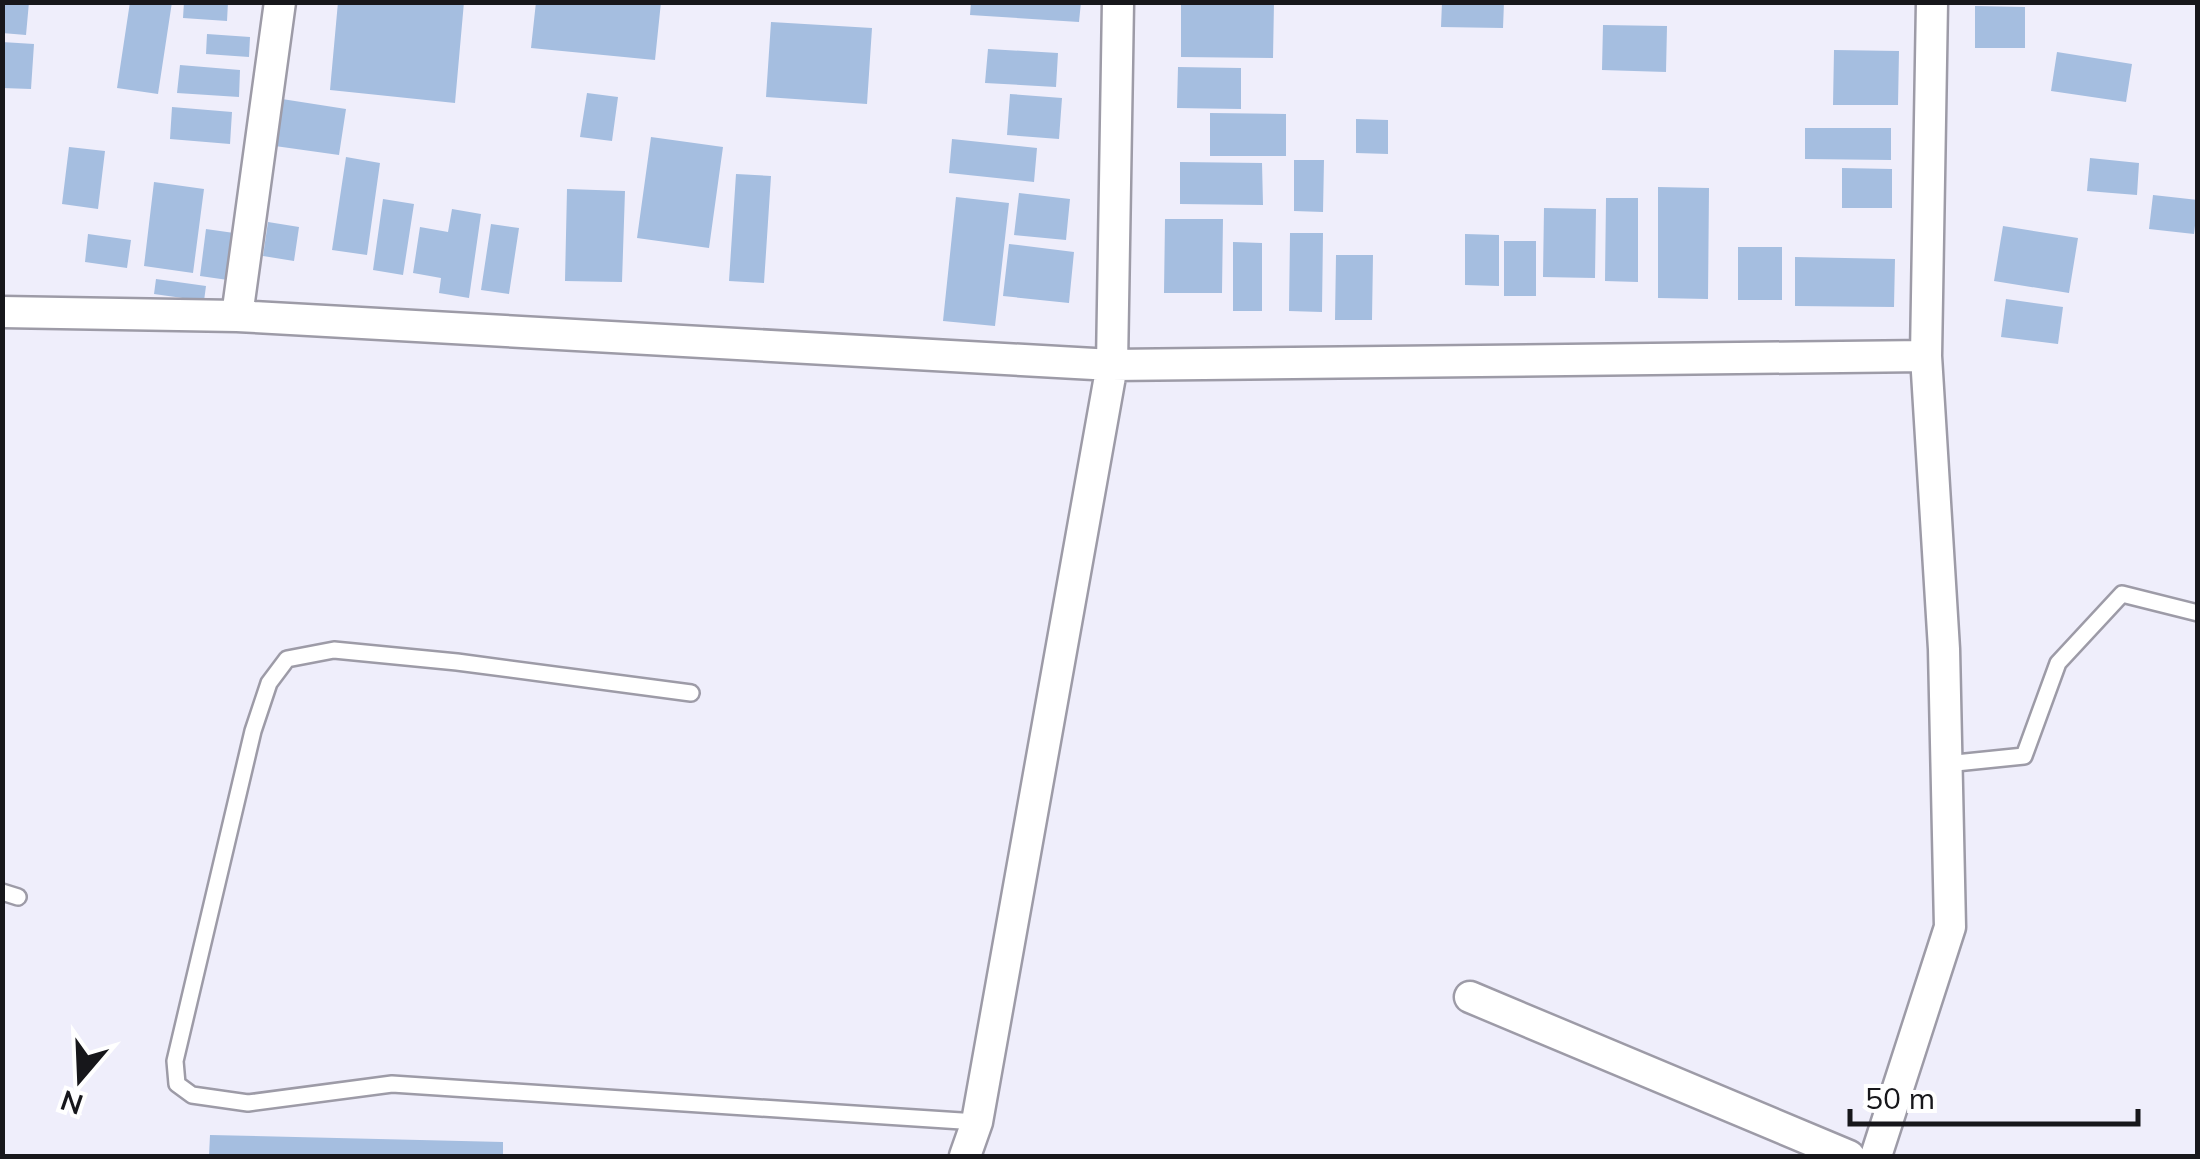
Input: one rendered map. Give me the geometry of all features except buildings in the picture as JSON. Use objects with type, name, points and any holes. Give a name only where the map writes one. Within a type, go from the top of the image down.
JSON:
[{"type":"street","points":[[237,316],[280,2]]},
{"type":"street","points":[[965,1156],[977,1122],[1112,365],[1118,2]]},
{"type":"street","points":[[1876,1156],[1950,927],[1944,649],[1926,356],[1932,2]]},
{"type":"street","points":[[2,312],[237,316],[1112,365],[1926,356]]},
{"type":"street","points":[[1470,997],[1850,1156]]},
{"type":"lane","points":[[1946,764],[2024,756],[2058,664],[2122,594],[2198,613]]},
{"type":"lane","points":[[691,693],[334,650],[287,659],[269,683],[253,731],[176,1062],[178,1084],[192,1095],[248,1102],[392,1084],[977,1122]]}]
